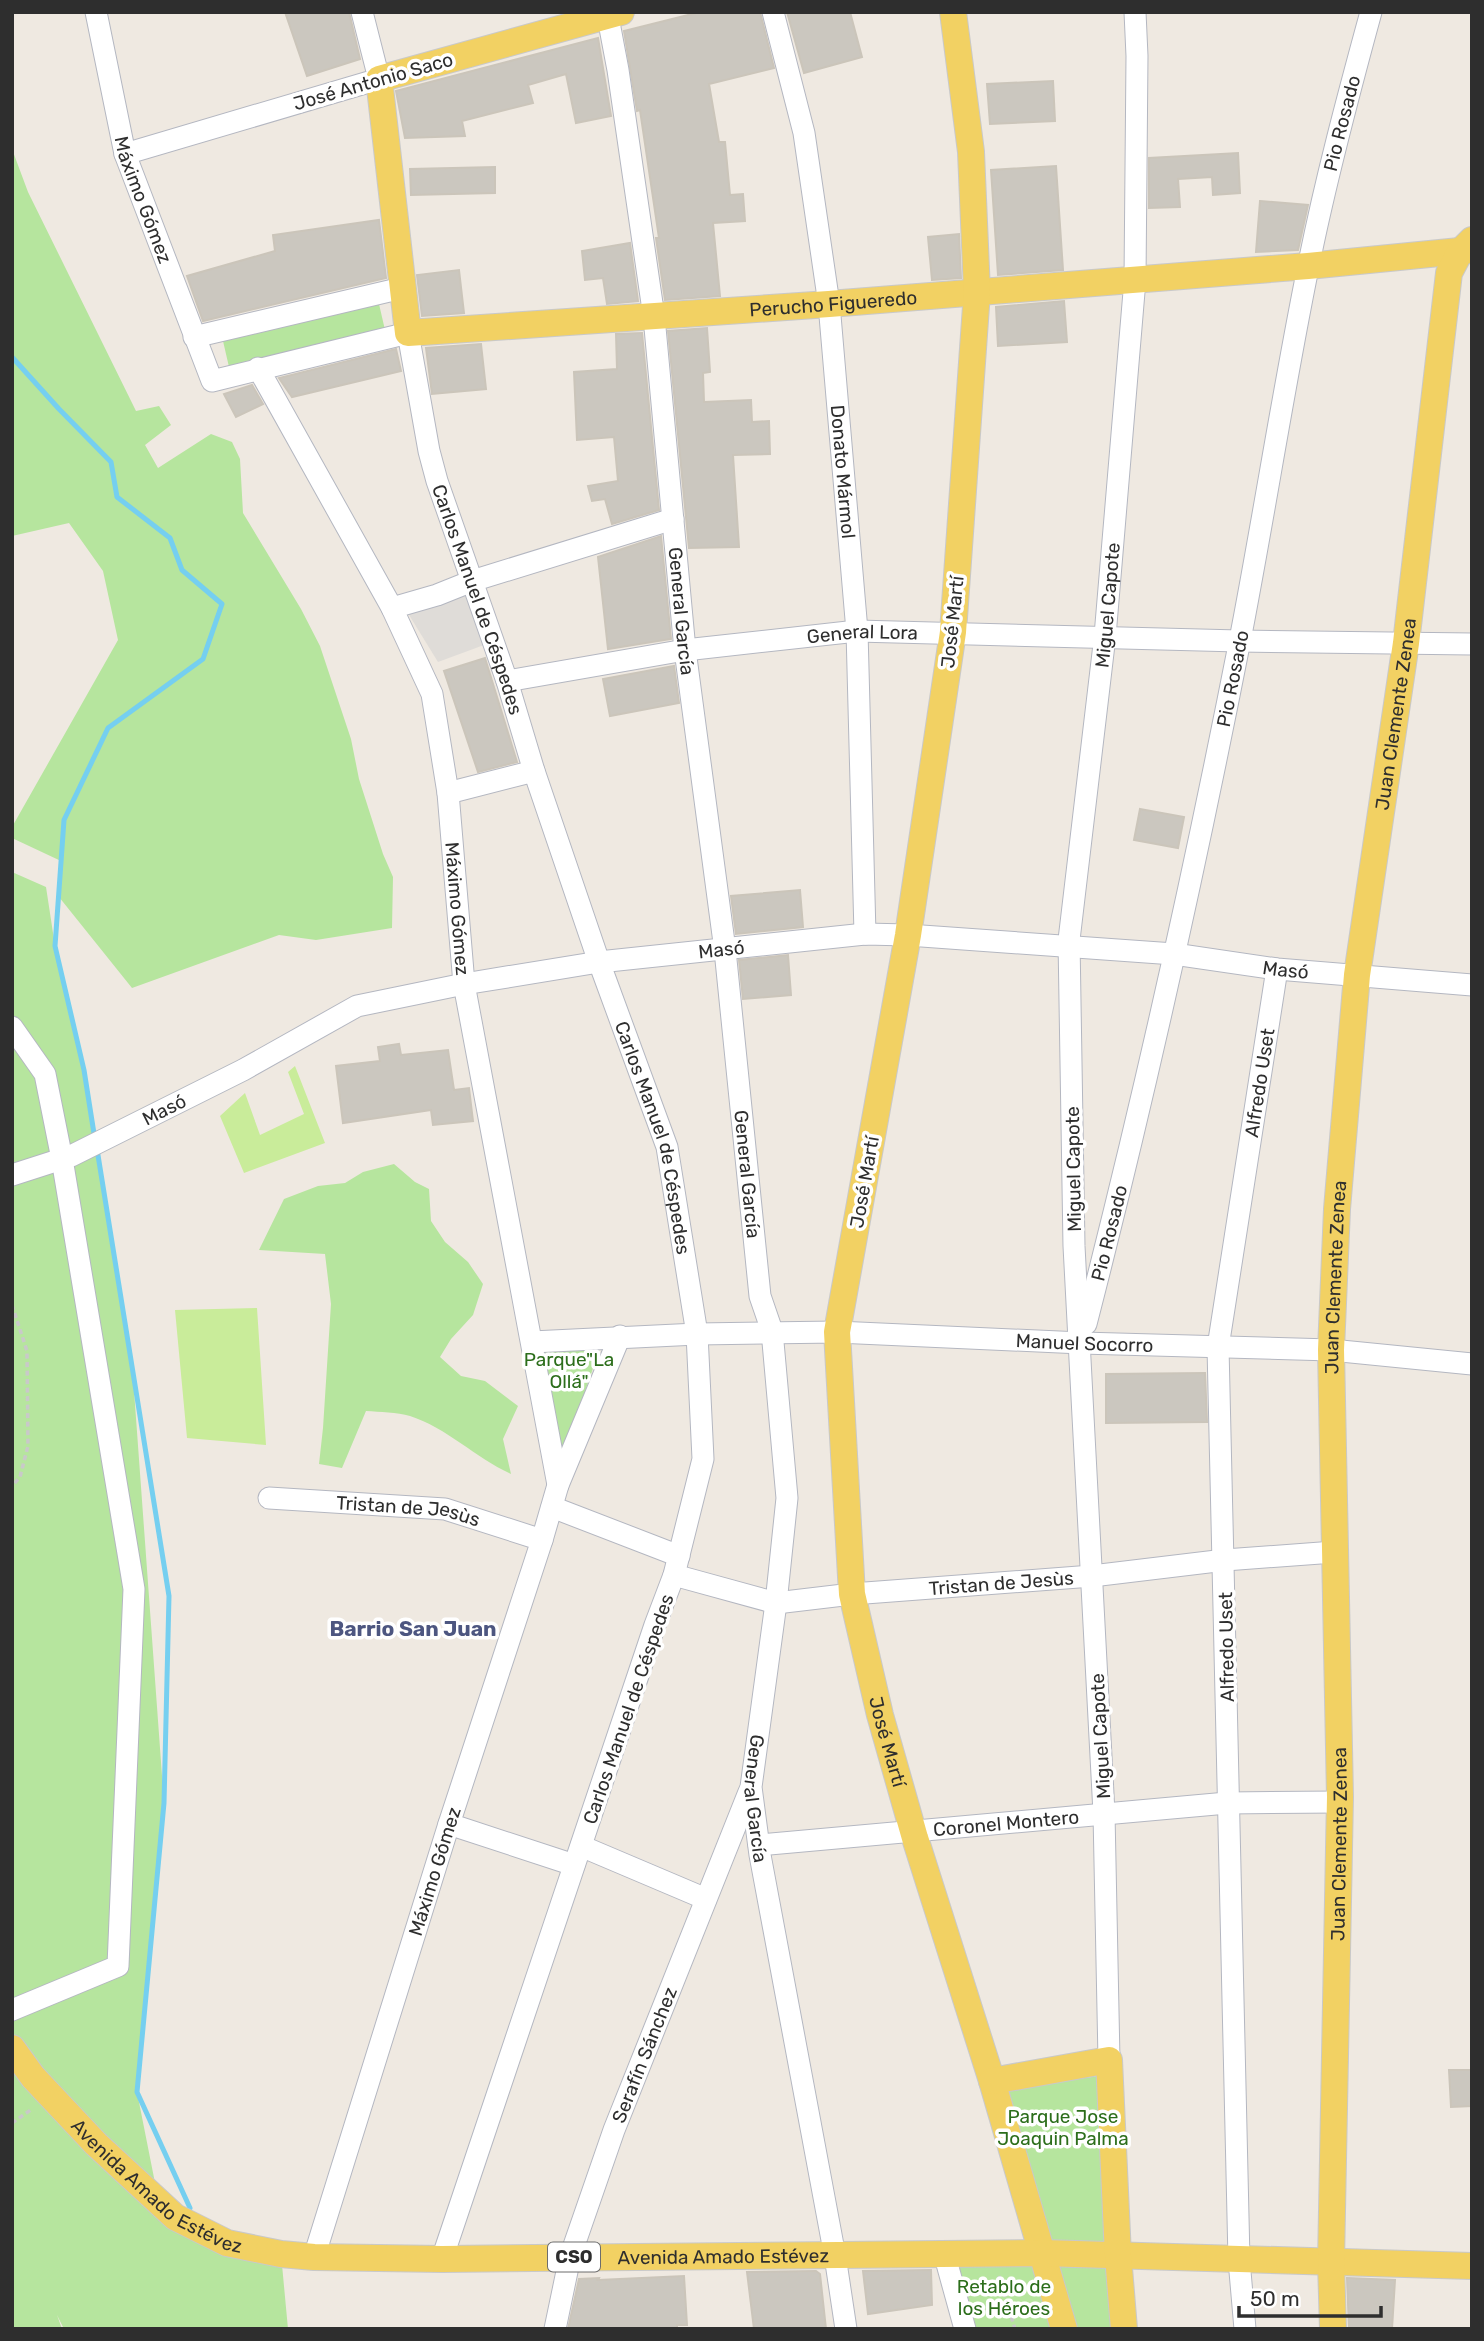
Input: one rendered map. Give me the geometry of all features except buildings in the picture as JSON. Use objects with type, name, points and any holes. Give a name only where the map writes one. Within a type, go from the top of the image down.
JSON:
[{"type":"main road","name":"José Martí","points":[[953,12],[971,152],[977,292],[953,632],[908,934],[837,1332],[852,1594],[880,1715],[913,1833],[992,2081],[1065,2329]]},
{"type":"main road","name":"José Antonio Saco","points":[[379,79],[612,13]]},
{"type":"main road","name":"Carlos Manuel de Céspedes","points":[[379,79],[408,333]]},
{"type":"main road","name":"Perucho Figueredo","points":[[408,333],[830,304],[1308,266],[1468,247]]},
{"type":"main road","name":"Juan Clemente Zenea","points":[[1333,2329],[1331,2263],[1340,1802],[1331,1350],[1337,1209],[1357,975],[1406,643],[1448,273],[1468,247]]},
{"type":"main road","name":"Avenida Amado Estévez","points":[[12,2048],[33,2077],[96,2144],[175,2217],[227,2244],[281,2254],[442,2259],[1043,2253],[1472,2266]]},
{"type":"main road","points":[[992,2081],[1109,2060]]},
{"type":"main road","name":"Miguel Capote","points":[[1109,2060],[1124,2329]]},
{"type":"street","name":"Máximo Gómez","points":[[96,12],[125,154],[212,381]]},
{"type":"street","name":"Carlos Manuel de Céspedes","points":[[362,12],[379,79]]},
{"type":"street","name":"Donato Mármol","points":[[773,12],[804,133],[830,304],[857,631],[865,934]]},
{"type":"street","name":"Miguel Capote","points":[[1109,2060],[1104,1814],[1074,1246],[1069,947],[1105,636],[1135,280],[1135,12]]},
{"type":"street","name":"Pio Rosado","points":[[1081,1343],[1131,1147],[1174,954],[1239,641],[1308,266],[1371,12]]},
{"type":"street","name":"General García","points":[[612,13],[654,317],[685,650],[725,950],[760,1296],[772,1331],[787,1498],[751,1787],[759,1846],[835,2256],[846,2329]]},
{"type":"street","name":"José Antonio Saco","points":[[125,154],[379,79]]},
{"type":"street","points":[[194,337],[402,288]]},
{"type":"street","name":"Carlos Manuel de Céspedes","points":[[408,333],[429,451],[598,962],[667,1147],[697,1334],[703,1459],[676,1566],[442,2259]]},
{"type":"street","name":"Perucho Figueredo","points":[[212,381],[408,333]]},
{"type":"street","name":"Máximo Gómez","points":[[257,368],[392,608],[432,694],[448,793],[464,984],[558,1485]]},
{"type":"street","points":[[392,608],[673,519]]},
{"type":"street","name":"General Lora","points":[[507,681],[685,650],[857,631],[1472,644]]},
{"type":"street","points":[[448,793],[534,771]]},
{"type":"street","name":"Masó","points":[[12,1175],[66,1157],[107,1139],[243,1070],[357,1006],[464,984],[598,962],[865,934],[908,934],[1174,954],[1277,969],[1472,985]]},
{"type":"street","name":"Alfredo Uset","points":[[1245,2329],[1239,2260],[1227,1803],[1225,1560],[1218,1348],[1277,969]]},
{"type":"street","points":[[12,1027],[45,1074],[66,1157],[134,1589],[118,1966],[12,2010]]},
{"type":"street","name":"Manuel Socorro","points":[[532,1342],[772,1331],[837,1332],[1218,1348],[1331,1350],[1472,1364]]},
{"type":"street","name":"Máximo Gómez","points":[[314,2257],[558,1485],[620,1336]]},
{"type":"street","name":"Tristan de Jesùs","points":[[269,1498],[445,1510],[542,1540]]},
{"type":"street","name":"Tristan de Jesùs","points":[[552,1507],[676,1566],[776,1603],[1334,1552]]},
{"type":"street","name":"Serafín Sánchez","points":[[555,2329],[570,2257],[614,2130],[751,1787]]},
{"type":"street","name":"Coronel Montero","points":[[759,1846],[1227,1803],[1340,1802]]},
{"type":"street","points":[[449,1824],[577,1856],[706,1899]]},
{"type":"street","points":[[944,2253],[965,2329]]},
{"type":"path","points":[[12,1305],[27,1351],[28,1432],[28,1446],[20,1477],[12,1486]]},
{"type":"path","points":[[993,2253],[1016,2329]]},
{"type":"green space","points":[[12,149],[28,192],[136,411],[159,406],[171,425],[145,445],[158,468],[211,434],[232,442],[240,459],[243,513],[320,646],[351,739],[359,779],[393,877],[392,928],[316,940],[279,935],[132,988],[59,897],[61,861],[12,838],[12,827],[118,640],[103,571],[69,523],[12,536]]},
{"type":"green space","points":[[379,304],[385,330],[229,367],[223,341]]},
{"type":"green space","points":[[12,872],[46,887],[55,946],[84,1070],[132,1363],[164,1803],[137,2092],[159,2203],[281,2254],[288,2329],[64,2329],[57,2315],[62,2329],[12,2329]]},
{"type":"green space","points":[[295,1066],[325,1143],[244,1173],[220,1116],[245,1093],[260,1135],[304,1114],[288,1072]]},
{"type":"green space","points":[[394,1164],[415,1182],[429,1189],[431,1221],[445,1242],[468,1262],[483,1284],[473,1315],[451,1339],[440,1357],[461,1376],[485,1381],[518,1406],[503,1439],[511,1474],[424,1421],[400,1414],[366,1411],[342,1468],[319,1464],[331,1304],[325,1254],[259,1250],[284,1199],[318,1186],[345,1183],[363,1172]]},
{"type":"green space","points":[[257,1308],[266,1445],[187,1438],[175,1310]]},
{"type":"green space","name":"Parque\"La Ollá\"","points":[[542,1347],[600,1348],[563,1455]]},
{"type":"green space","name":"Parque Jose Joaquin Palma","points":[[1106,2075],[1115,2329],[1076,2329],[1005,2089]]},
{"type":"green space","name":"Retablo de los Héroes","points":[[953,2264],[1037,2265],[1054,2329],[971,2329]]},
{"type":"shaded area","points":[[463,590],[484,645],[438,662],[406,610]]},
{"type":"waterway","points":[[12,357],[111,462],[117,497],[170,538],[182,570],[222,604],[203,659],[108,728],[64,820],[55,946],[84,1070],[95,1140]]},
{"type":"waterway","points":[[97,1149],[169,1596],[164,1803],[137,2092],[190,2208]]},
{"type":"district","name":"Barrio San Juan","points":[[413,1629]]}]
